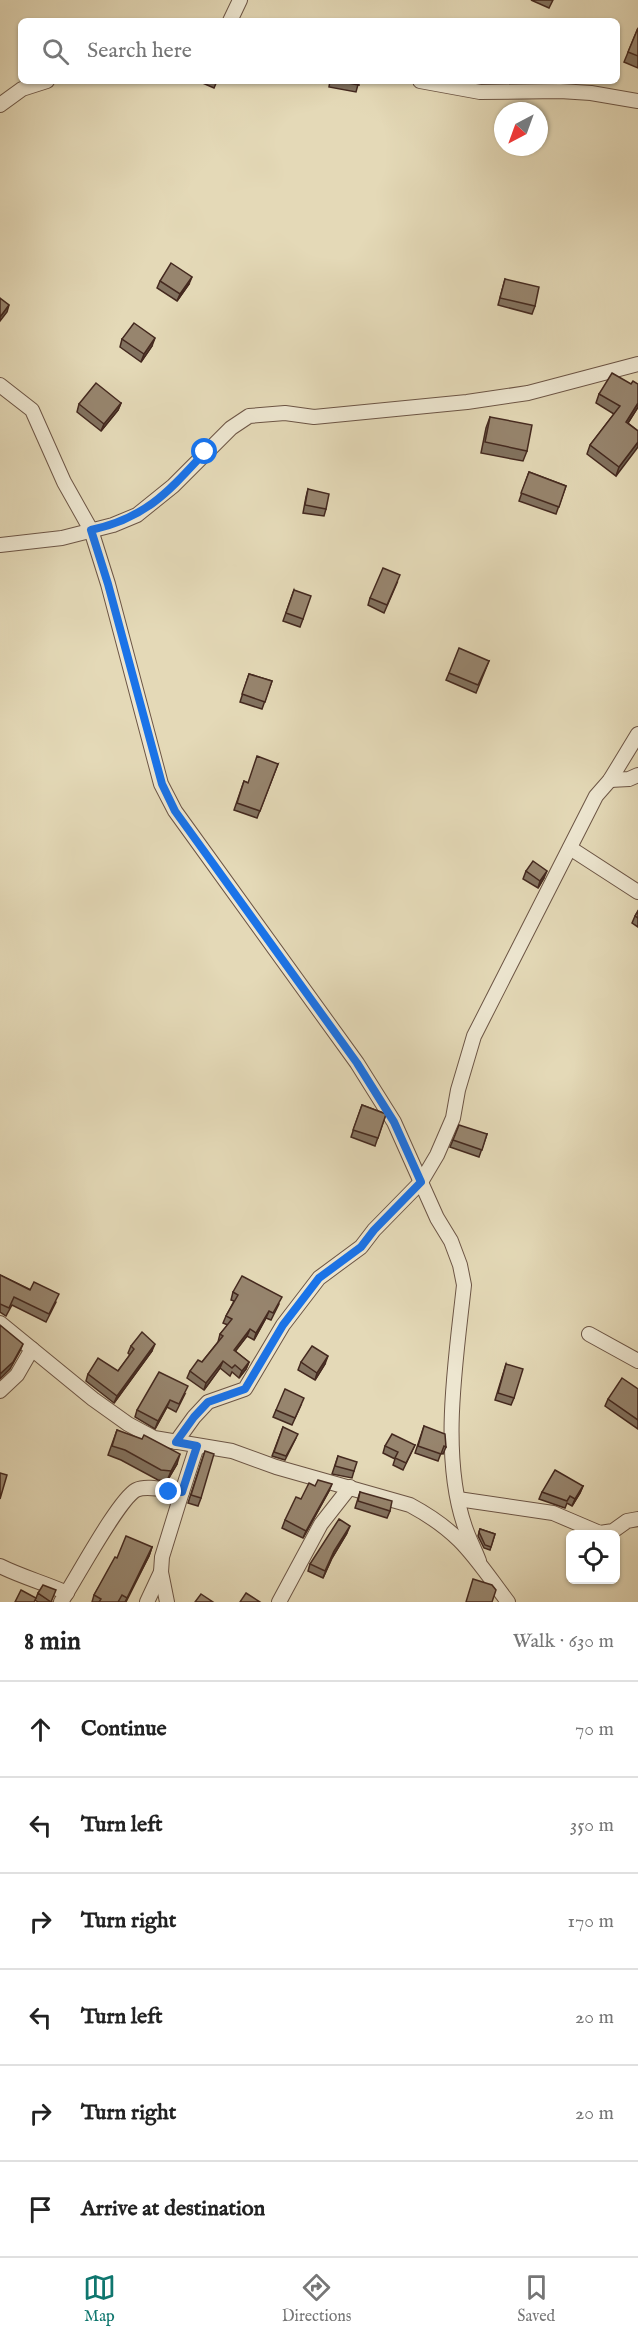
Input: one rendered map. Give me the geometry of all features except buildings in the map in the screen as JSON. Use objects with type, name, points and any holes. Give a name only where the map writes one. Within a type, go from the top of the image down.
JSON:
[{"type":"street","points":[[231,18],[240,0]]},
{"type":"street","points":[[0,105],[22,89],[38,84]]},
{"type":"street","points":[[436,84],[480,92],[560,91],[591,93],[638,101]]},
{"type":"street","points":[[0,544],[62,537],[113,525],[137,515],[173,486],[231,428],[249,416],[285,413],[314,417],[467,402],[528,393],[638,364]]},
{"type":"street","points":[[0,385],[32,410],[64,482],[91,530],[108,584],[162,784],[175,811],[357,1063],[394,1122],[437,1218],[451,1241],[460,1265],[464,1285],[452,1416],[453,1452],[458,1499],[465,1527],[479,1561]]},
{"type":"street","points":[[176,1442],[208,1402],[245,1389],[283,1325],[319,1278],[361,1247],[374,1230],[421,1182],[437,1155],[453,1118],[458,1090],[474,1036],[596,796],[610,780],[638,734]]},
{"type":"street","points":[[610,780],[629,779],[638,775]]},
{"type":"street","points":[[570,848],[638,892]]},
{"type":"street","points":[[0,1323],[93,1399],[128,1424],[154,1438],[232,1451],[276,1467],[410,1505],[430,1515],[461,1540],[508,1602]]},
{"type":"street","points":[[589,1334],[638,1361]]},
{"type":"street","points":[[1,1392],[17,1375],[32,1348]]},
{"type":"street","points":[[167,1602],[161,1572],[162,1557],[197,1446]]},
{"type":"street","points":[[279,1602],[321,1524],[350,1487]]},
{"type":"street","points":[[0,1566],[19,1576],[48,1584],[64,1597],[109,1524],[136,1490],[150,1488],[182,1492]]},
{"type":"street","points":[[458,1499],[553,1513],[600,1533],[613,1531],[627,1521],[638,1519]]},
{"type":"street","points":[[147,1602],[161,1572]]},
{"type":"route","points":[[169,1492],[182,1492],[194,1459],[197,1446],[176,1442],[194,1417],[208,1402],[245,1389],[283,1325],[319,1278],[361,1247],[374,1230],[421,1182],[394,1122],[357,1063],[175,811],[162,784],[108,584],[91,530],[113,525],[137,515],[173,486],[205,452]]}]
